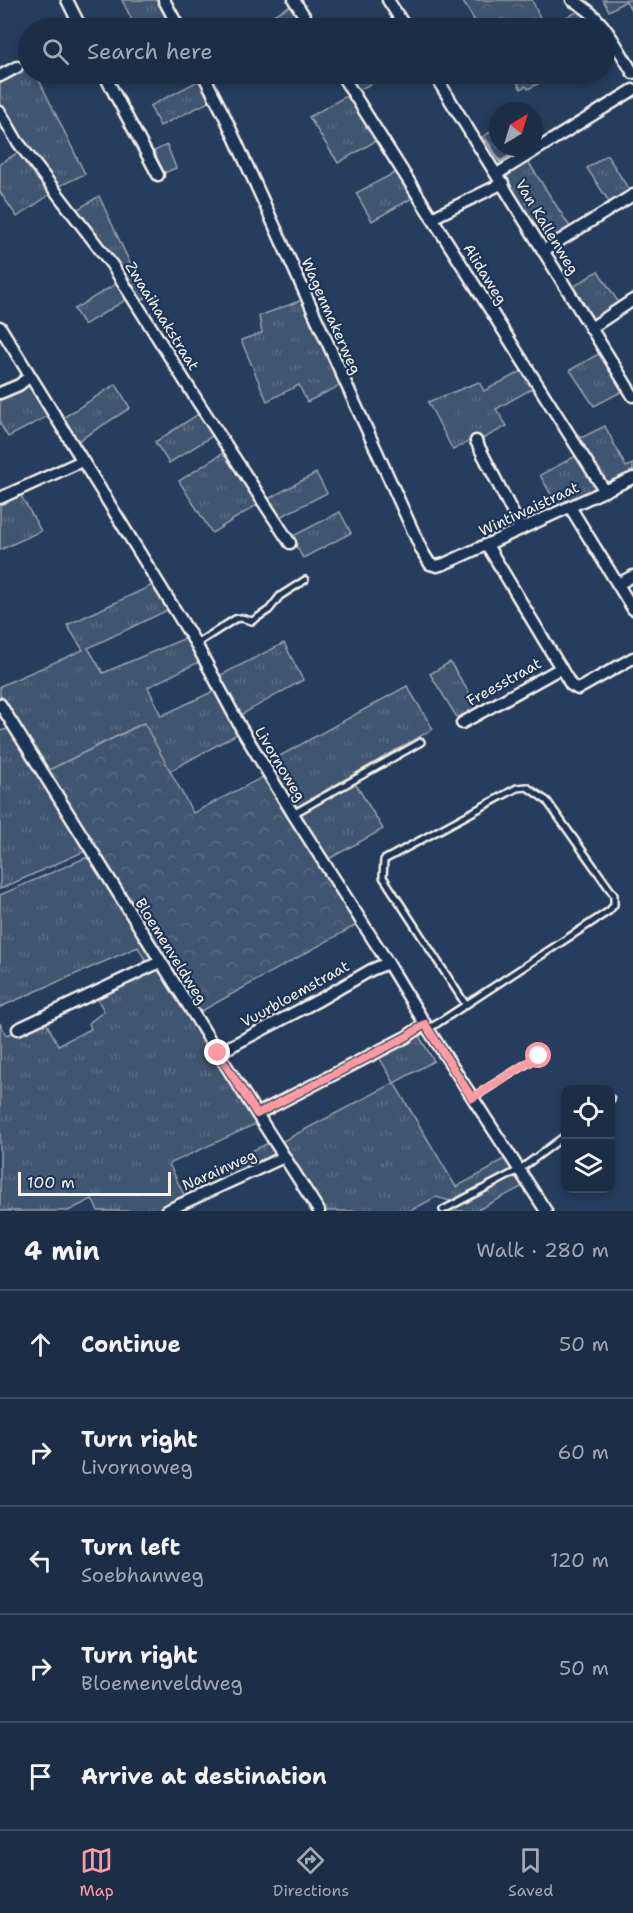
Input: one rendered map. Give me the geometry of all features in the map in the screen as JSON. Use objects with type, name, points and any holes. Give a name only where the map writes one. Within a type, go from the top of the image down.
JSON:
[{"type":"street","points":[[67,0],[76,18]]},
{"type":"street","points":[[164,0],[174,18]]},
{"type":"street","points":[[294,0],[306,18]]},
{"type":"street","points":[[388,0],[400,18]]},
{"type":"street","points":[[572,0],[592,12],[597,18]]},
{"type":"street","points":[[615,45],[633,73]]},
{"type":"street","points":[[0,76],[17,67]]},
{"type":"street","points":[[110,84],[158,175]]},
{"type":"street","name":"Wagenmakerweg","points":[[208,84],[422,551],[430,564],[437,566]]},
{"type":"street","name":"Alidaweg","points":[[347,84],[605,491]]},
{"type":"street","name":"Van Kallenweg","points":[[440,84],[633,396]]},
{"type":"street","points":[[432,218],[500,178],[633,90]]},
{"type":"street","name":"Zwaaihaakstraat","points":[[0,112],[17,141],[112,265],[290,543]]},
{"type":"street","points":[[543,251],[633,195]]},
{"type":"street","points":[[591,328],[633,300]]},
{"type":"street","name":"Livornoweg","points":[[0,327],[196,644],[241,728],[293,814],[426,1027],[546,1211]]},
{"type":"street","points":[[0,393],[19,385],[30,376]]},
{"type":"street","points":[[476,441],[521,529]]},
{"type":"street","points":[[0,498],[82,461]]},
{"type":"street","name":"Wintiwaistraat","points":[[437,566],[633,478]]},
{"type":"street","points":[[570,507],[633,609]]},
{"type":"street","points":[[487,544],[570,685],[578,689],[633,658]]},
{"type":"street","points":[[618,584],[633,576]]},
{"type":"street","name":"Freesstraat","points":[[462,723],[561,668]]},
{"type":"street","name":"Bloemenveldweg","points":[[0,704],[5,725],[319,1211]]},
{"type":"street","points":[[18,1029],[160,962]]},
{"type":"street","name":"Vuurbloemstraat","points":[[218,1053],[388,963]]},
{"type":"street","points":[[257,1114],[426,1027]]},
{"type":"street","name":"Narainweg","points":[[166,1211],[284,1157]]},
{"type":"lane","points":[[196,644],[235,619],[252,621],[269,610],[280,596],[305,580]]},
{"type":"lane","points":[[293,814],[421,742]]},
{"type":"lane","points":[[426,1027],[466,1005],[609,911],[614,905],[614,895],[547,801],[527,787],[517,788],[384,860],[383,877],[466,1005]]},
{"type":"lane","points":[[472,1098],[539,1056]]},
{"type":"lane","points":[[443,1210],[519,1170],[561,1139]]},
{"type":"green space","points":[[122,0],[157,0],[166,18],[131,18]]},
{"type":"green space","points":[[462,0],[532,0],[540,18],[473,18]]},
{"type":"green space","points":[[603,0],[633,0],[633,13],[626,1],[609,11]]},
{"type":"green space","points":[[292,5],[300,18],[267,18]]},
{"type":"green space","points":[[582,10],[591,18],[563,18]]},
{"type":"green space","points":[[18,71],[18,84],[41,84],[85,174],[55,188],[18,137],[0,107],[0,79]]},
{"type":"green space","points":[[192,84],[205,84],[213,100],[160,126],[150,106]]},
{"type":"green space","points":[[352,84],[371,84],[356,91]]},
{"type":"green space","points":[[518,84],[538,84],[528,89],[526,86],[521,89]]},
{"type":"green space","points":[[350,94],[379,139],[338,163],[309,117]]},
{"type":"green space","points":[[489,133],[489,153],[479,139]]},
{"type":"green space","points":[[167,145],[176,168],[164,173],[154,151]]},
{"type":"green space","points":[[20,151],[52,193],[17,217],[0,192],[0,164]]},
{"type":"green space","points":[[607,155],[631,193],[611,205],[587,168]]},
{"type":"green space","points":[[491,156],[519,156],[500,167]]},
{"type":"green space","points":[[527,160],[572,230],[547,244],[544,243],[504,178]]},
{"type":"green space","points":[[398,171],[414,197],[372,221],[356,193]]},
{"type":"green space","points":[[99,196],[146,298],[138,301],[75,211]]},
{"type":"green space","points":[[598,271],[621,306],[595,321],[591,320],[570,289]]},
{"type":"green space","points":[[119,282],[129,298],[84,325],[74,309]]},
{"type":"green space","points":[[305,299],[343,384],[307,402],[299,385],[267,401],[241,340],[262,333],[259,316]]},
{"type":"green space","points":[[602,352],[625,390],[594,406],[570,370]]},
{"type":"green space","points":[[524,370],[535,387],[496,409],[507,426],[482,439],[480,436],[453,450],[428,402],[479,382],[484,391]]},
{"type":"green space","points":[[29,383],[50,415],[8,437],[0,424],[0,397]]},
{"type":"green space","points":[[116,384],[130,408],[75,443],[61,419]]},
{"type":"green space","points":[[200,413],[214,435],[169,463],[155,442]]},
{"type":"green space","points":[[605,426],[626,467],[633,464],[633,474],[607,485],[575,438],[583,437]]},
{"type":"green space","points":[[226,451],[260,503],[212,533],[179,481]]},
{"type":"green space","points":[[578,455],[597,487],[596,491],[566,506],[556,496],[553,498],[540,475]]},
{"type":"green space","points":[[316,473],[327,493],[278,518],[266,500]]},
{"type":"green space","points":[[19,492],[41,531],[0,550],[0,501]]},
{"type":"green space","points":[[340,512],[351,533],[303,558],[291,537]]},
{"type":"green space","points":[[155,584],[170,609],[88,648],[103,673],[188,637],[201,661],[148,687],[161,716],[216,690],[239,733],[170,771],[143,723],[47,771],[0,695],[0,686],[83,650],[67,625]]},
{"type":"green space","points":[[284,643],[303,680],[239,716],[217,677]]},
{"type":"green space","points":[[450,662],[478,707],[458,719],[430,674]]},
{"type":"green space","points":[[407,686],[433,729],[298,806],[293,805],[267,763]]},
{"type":"green space","points":[[144,723],[193,813],[265,776],[358,924],[198,1013],[47,771]]},
{"type":"green space","points":[[7,729],[11,731],[85,851],[0,889],[0,731]]},
{"type":"green space","points":[[355,783],[383,829],[327,860],[300,815]]},
{"type":"green space","points":[[85,858],[92,860],[155,962],[148,965],[138,947],[0,1007],[0,895]]},
{"type":"green space","points":[[158,970],[258,1123],[169,1164],[186,1199],[158,1211],[98,1211],[92,1199],[68,1211],[0,1211],[0,1023],[6,1035],[46,1022],[58,1045],[91,1029],[89,1023],[104,1011],[97,998]]},
{"type":"green space","points":[[418,1034],[434,1061],[394,1083],[378,1055]]},
{"type":"green space","points":[[394,1083],[456,1187],[507,1157],[513,1169],[450,1201],[436,1197],[410,1211],[325,1211],[281,1142]]},
{"type":"green space","points":[[271,1142],[280,1157],[232,1180],[223,1164]]},
{"type":"green space","points":[[517,1176],[525,1185],[476,1211],[450,1211]]},
{"type":"waterway","points":[[485,139],[489,145]]},
{"type":"waterway","points":[[496,156],[500,162],[510,156]]},
{"type":"route","points":[[218,1053],[257,1114],[406,1037],[425,1024],[472,1098],[539,1056]]}]
